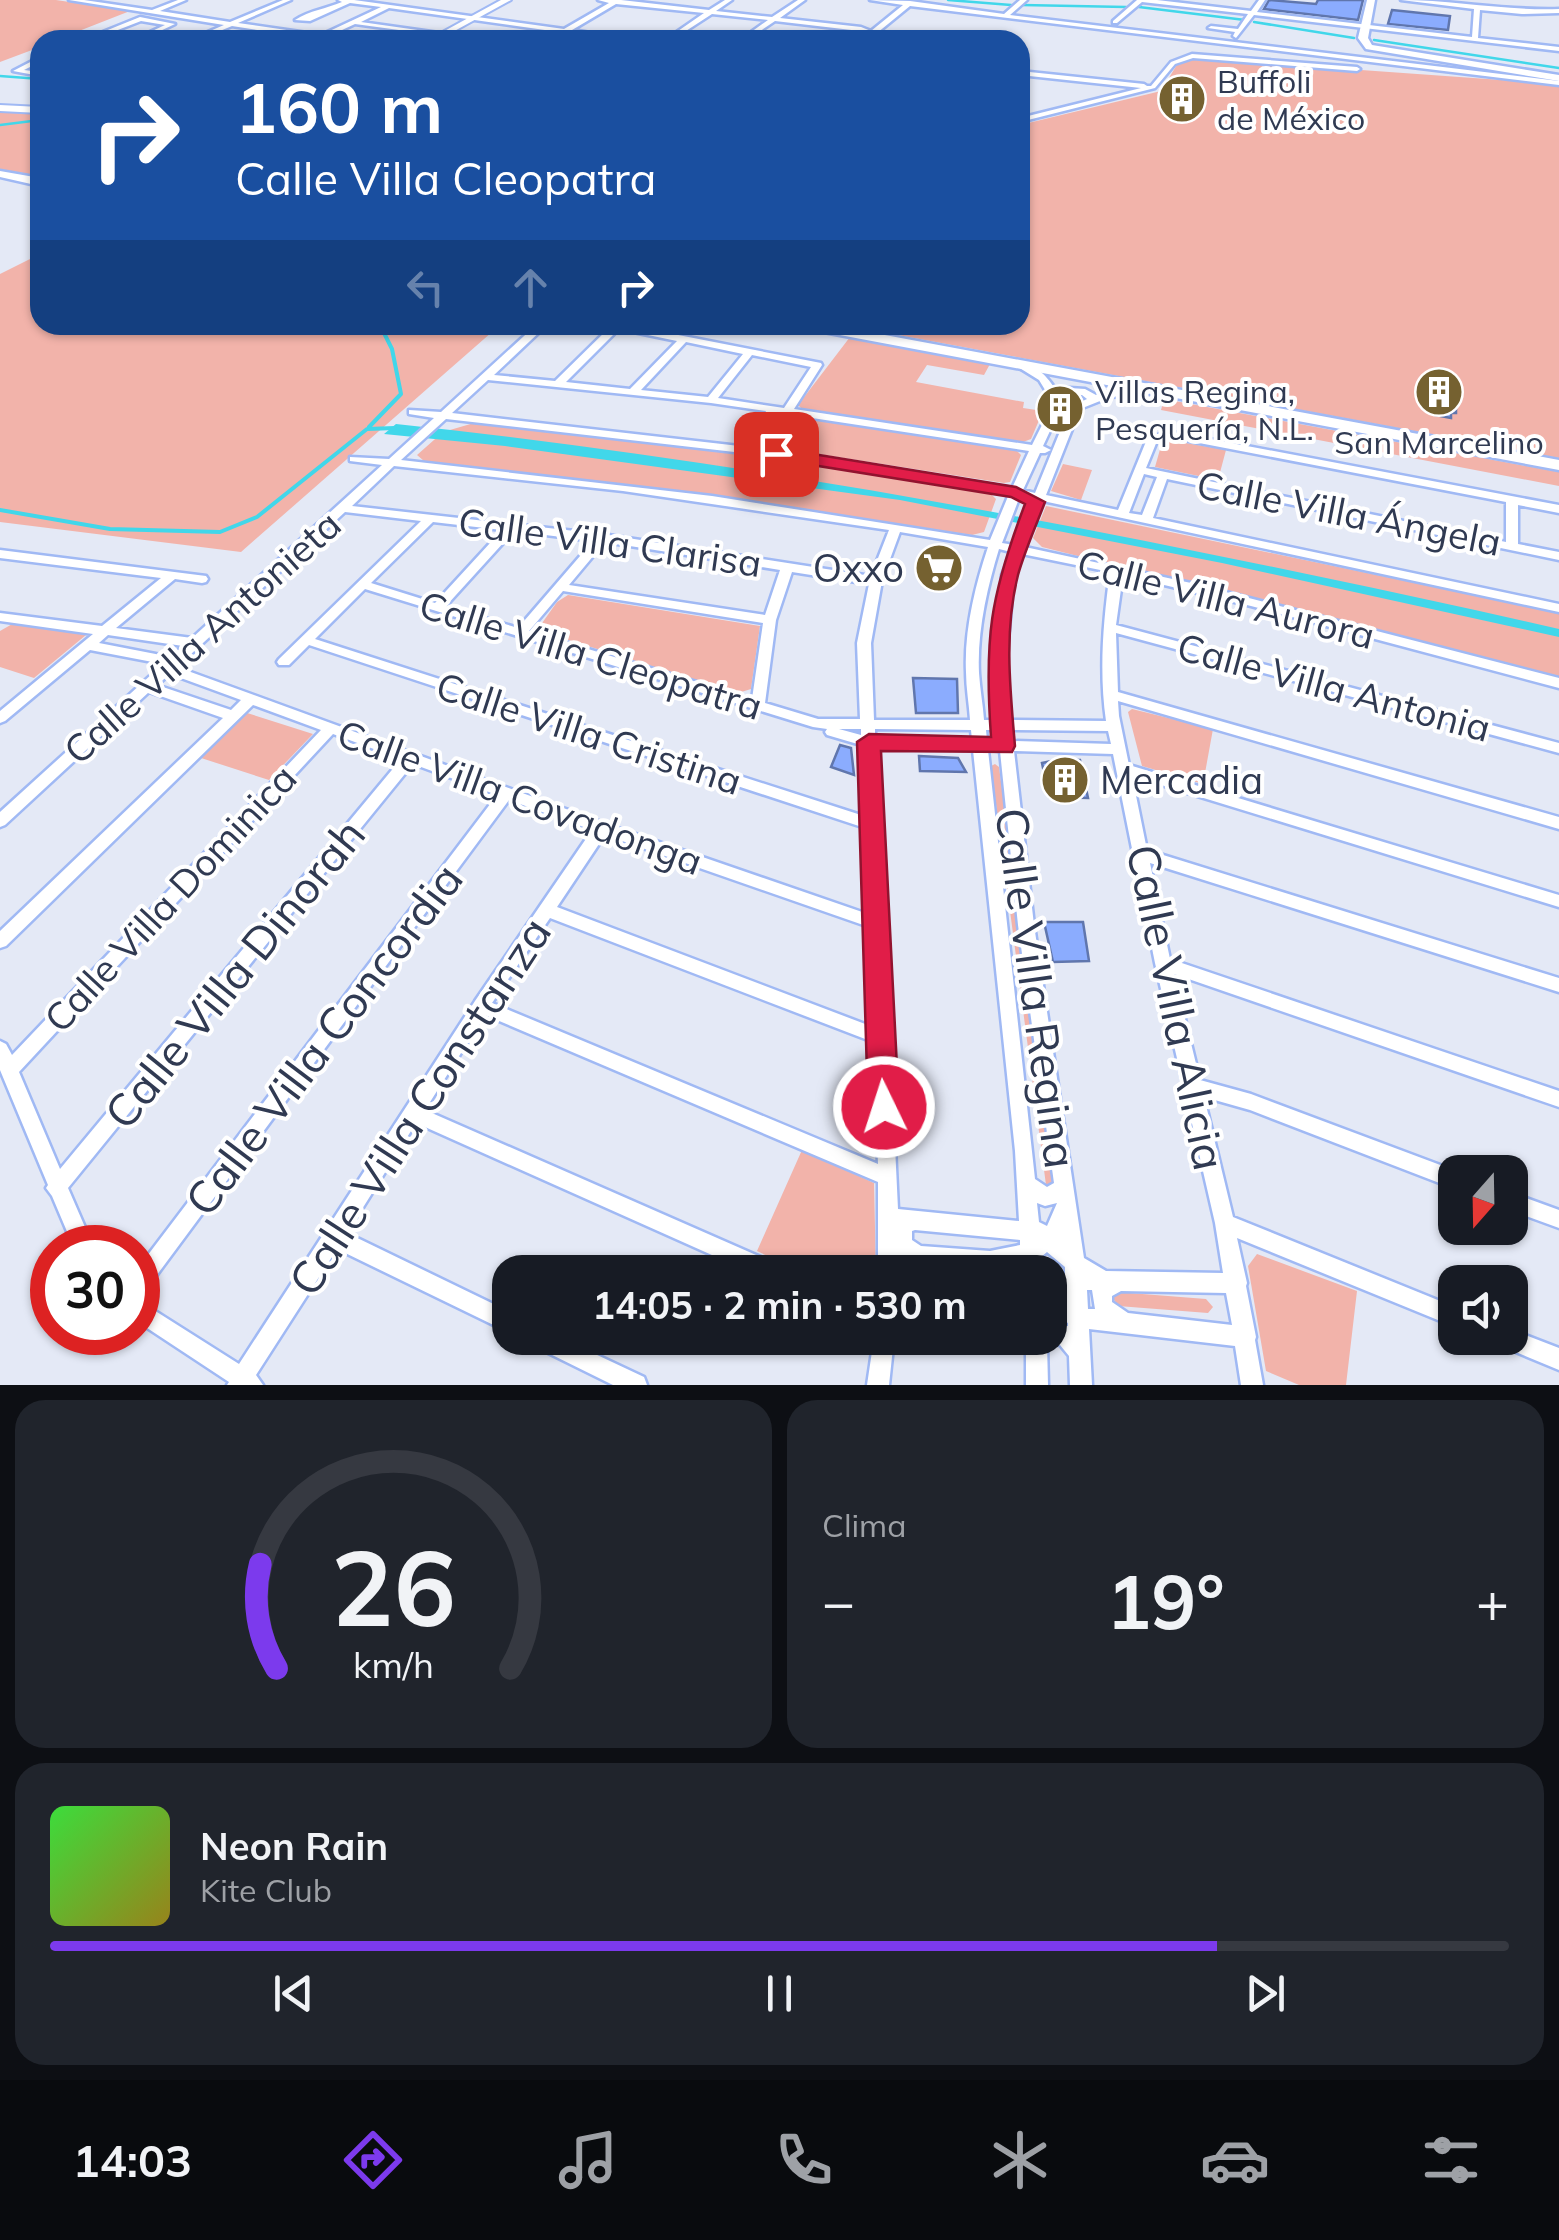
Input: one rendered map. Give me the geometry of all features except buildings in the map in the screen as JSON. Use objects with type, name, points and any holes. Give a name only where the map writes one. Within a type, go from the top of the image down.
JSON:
[{"type":"main road","points":[[1373,0],[1362,38],[1370,44],[1559,79]]},
{"type":"main road","points":[[0,174],[30,180]]},
{"type":"main road","points":[[863,335],[1559,465]]},
{"type":"street","points":[[74,0],[266,30]]},
{"type":"street","points":[[110,30],[133,20],[163,16],[184,0]]},
{"type":"street","points":[[216,30],[288,0]]},
{"type":"street","points":[[340,0],[559,30]]},
{"type":"street","points":[[337,30],[401,0]]},
{"type":"street","points":[[450,30],[507,0]]},
{"type":"street","points":[[600,0],[849,30]]},
{"type":"street","points":[[683,30],[729,0]]},
{"type":"street","points":[[758,30],[802,0]]},
{"type":"street","points":[[873,0],[1468,74]]},
{"type":"street","points":[[1004,16],[1024,0]]},
{"type":"street","points":[[1115,22],[1141,0],[1559,48]]},
{"type":"street","points":[[1212,28],[1238,34],[1262,0]]},
{"type":"street","points":[[1404,0],[1522,12],[1559,11]]},
{"type":"street","points":[[330,10],[349,1]]},
{"type":"street","points":[[568,30],[617,1]]},
{"type":"street","points":[[872,30],[911,2]]},
{"type":"street","points":[[1475,38],[1478,8]]},
{"type":"street","points":[[158,30],[172,24],[163,16]]},
{"type":"street","points":[[357,22],[414,30]]},
{"type":"street","points":[[1352,60],[1370,44]]},
{"type":"street","points":[[1030,118],[1153,87],[1173,63],[1192,56],[1559,79]]},
{"type":"street","points":[[30,64],[16,71],[30,73]]},
{"type":"street","points":[[1030,74],[1153,87]]},
{"type":"street","points":[[0,108],[30,109]]},
{"type":"street","points":[[444,416],[531,335]]},
{"type":"street","points":[[559,383],[605,335]]},
{"type":"street","points":[[662,335],[818,365],[792,411],[776,454]]},
{"type":"street","points":[[634,391],[684,339]]},
{"type":"street","points":[[710,400],[750,352]]},
{"type":"street","points":[[1022,364],[1065,403],[1110,393],[1162,391]]},
{"type":"street","points":[[1005,544],[1026,497],[1036,449],[1058,403],[1048,374],[1069,374]]},
{"type":"street","points":[[486,377],[710,400],[1056,452]]},
{"type":"street","points":[[1097,379],[1114,388],[1110,393]]},
{"type":"street","points":[[1005,544],[1026,497],[1056,452],[1075,407],[1088,400]]},
{"type":"street","points":[[752,451],[773,409]]},
{"type":"street","name":"Calle Villa Aurora","points":[[413,412],[776,454],[1136,517],[1559,608]]},
{"type":"street","name":"Calle Villa Antonieta","points":[[0,821],[444,416]]},
{"type":"street","points":[[1136,517],[1139,470],[1152,439],[1162,434],[1559,509]]},
{"type":"street","name":"Calle Villa Aurora","points":[[354,459],[572,480],[1005,544],[1559,683]]},
{"type":"street","name":"Calle Villa Ángela","points":[[1139,470],[1559,556]]},
{"type":"street","points":[[1136,517],[1163,476]]},
{"type":"street","points":[[1512,500],[1512,546]]},
{"type":"street","name":"Calle Villa Clarisa","points":[[342,508],[602,538],[876,581]]},
{"type":"street","points":[[284,662],[430,518]]},
{"type":"street","points":[[439,606],[511,527]]},
{"type":"street","points":[[888,1255],[864,643],[876,581],[895,529]]},
{"type":"street","points":[[522,632],[602,538]]},
{"type":"street","name":"Calle Villa Regina","points":[[1005,544],[1000,624],[1003,746],[1075,1271],[1090,1319]]},
{"type":"street","name":"Calle Villa Regina","points":[[1005,544],[974,638],[976,727],[1027,1193]]},
{"type":"street","points":[[0,554],[202,580]]},
{"type":"street","points":[[758,706],[770,620],[788,567]]},
{"type":"street","name":"Calle Villa Alicia","points":[[1117,570],[1109,627],[1114,726],[1144,855],[1163,963],[1225,1223],[1253,1385]]},
{"type":"street","points":[[0,718],[170,576]]},
{"type":"street","name":"Calle Villa Cleopatra","points":[[364,585],[818,724],[868,735],[978,745],[1119,749]]},
{"type":"street","points":[[560,587],[770,620]]},
{"type":"street","points":[[2,620],[196,643]]},
{"type":"street","name":"Calle Villa Antonia","points":[[1109,627],[1559,748]]},
{"type":"street","name":"Calle Villa Cristina","points":[[306,640],[873,825]]},
{"type":"street","name":"Calle Villa Covadonga","points":[[87,645],[172,665],[602,828],[874,922]]},
{"type":"street","points":[[148,687],[233,716]]},
{"type":"street","points":[[1110,694],[1559,822]]},
{"type":"street","points":[[0,941],[252,698]]},
{"type":"street","name":"Calle Villa Cleopatra","points":[[868,735],[976,727],[1114,726]]},
{"type":"street","name":"Calle Villa Dominica","points":[[10,1070],[331,728]]},
{"type":"street","name":"Calle Villa Dinorah","points":[[56,1188],[411,757]]},
{"type":"street","points":[[1125,769],[1559,901]]},
{"type":"street","name":"Calle Villa Concordia","points":[[160,1255],[508,792]]},
{"type":"street","name":"Calle Villa Constanza","points":[[244,1383],[482,1006],[602,828]]},
{"type":"street","points":[[1144,855],[1559,985]]},
{"type":"street","points":[[545,910],[879,1037]]},
{"type":"street","points":[[1163,963],[1559,1099]]},
{"type":"street","points":[[482,1006],[888,1177]]},
{"type":"street","points":[[0,1048],[73,1225]]},
{"type":"street","points":[[1194,1086],[1251,1102],[1438,1174]]},
{"type":"street","points":[[415,1114],[734,1255]]},
{"type":"street","points":[[1006,1255],[1027,1193],[1044,1197],[1065,1192],[1062,1221],[1039,1255]]},
{"type":"street","points":[[1528,1208],[1559,1220]]},
{"type":"street","points":[[889,1218],[1015,1229],[1051,1238],[1075,1271],[1111,1280],[1237,1283]]},
{"type":"street","points":[[915,1220],[904,1225],[900,1236],[904,1247],[915,1253]]},
{"type":"street","points":[[1225,1223],[1438,1310]]},
{"type":"street","points":[[1015,1229],[1025,1255]]},
{"type":"street","points":[[334,1237],[492,1314]]},
{"type":"street","points":[[909,1255],[945,1255]]},
{"type":"street","points":[[1067,1278],[1075,1271]]},
{"type":"street","points":[[1111,1280],[1102,1290],[1100,1300],[1104,1310],[1124,1322]]},
{"type":"street","points":[[1067,1308],[1090,1319],[1246,1337]]},
{"type":"street","points":[[1081,1385],[1080,1350],[1090,1319]]},
{"type":"street","points":[[160,1325],[244,1383]]},
{"type":"street","points":[[1067,1336],[1080,1350]]},
{"type":"street","points":[[1528,1347],[1559,1359]]},
{"type":"street","points":[[574,1355],[636,1385]]},
{"type":"street","points":[[878,1385],[882,1355]]},
{"type":"street","points":[[1037,1385],[1040,1355]]},
{"type":"shaded area","points":[[0,0],[56,0],[130,11],[82,30],[30,30],[30,51],[0,62]]},
{"type":"shaded area","points":[[1191,58],[1559,84],[1559,458],[898,335],[1030,335],[1030,123],[1161,91],[1178,63]]},
{"type":"shaded area","points":[[0,111],[30,112],[30,174],[0,169]]},
{"type":"shaded area","points":[[30,259],[30,335],[489,335],[241,552],[0,522],[0,274]]},
{"type":"shaded area","points":[[850,337],[990,364],[984,375],[927,365],[916,382],[1024,402],[1023,408],[1043,411],[1031,439],[1023,442],[803,410],[798,405]]},
{"type":"shaded area","points":[[1164,399],[1559,472],[1559,486],[1161,410]]},
{"type":"shaded area","points":[[809,418],[1017,451],[1021,455],[1010,482],[1004,483],[787,449],[801,421]]},
{"type":"shaded area","points":[[474,423],[691,446],[989,492],[996,499],[984,532],[972,535],[684,491],[424,461],[417,455],[443,432]]},
{"type":"shaded area","points":[[1163,439],[1226,450],[1218,480],[1155,467]]},
{"type":"shaded area","points":[[1063,464],[1092,470],[1081,500],[1051,491]]},
{"type":"shaded area","points":[[1046,506],[1559,613],[1559,677],[1042,547],[1033,538]]},
{"type":"shaded area","points":[[568,595],[760,626],[751,689],[738,693],[546,633],[540,626],[557,602]]},
{"type":"shaded area","points":[[14,623],[86,635],[34,678],[0,667],[0,631]]},
{"type":"shaded area","points":[[1132,709],[1213,729],[1203,784],[1142,766],[1128,712]]},
{"type":"shaded area","points":[[244,712],[313,734],[269,780],[198,757]]},
{"type":"shaded area","points":[[991,766],[999,767],[1056,1185],[1052,1188],[1046,1185]]},
{"type":"shaded area","points":[[802,1150],[874,1183],[876,1255],[765,1255],[757,1251]]},
{"type":"shaded area","points":[[1257,1254],[1357,1291],[1346,1385],[1299,1385],[1266,1371],[1248,1266]]},
{"type":"shaded area","points":[[1110,1294],[1206,1299],[1213,1307],[1208,1313],[1118,1306]]},
{"type":"water","points":[[396,424],[668,458],[938,502],[1207,553],[1475,610],[1559,629],[1559,637],[1222,563],[900,500],[505,446],[384,434]]},
{"type":"waterway","points":[[948,0],[1011,5]]},
{"type":"waterway","points":[[1022,5],[1126,7]]},
{"type":"waterway","points":[[1139,7],[1245,20]]},
{"type":"waterway","points":[[1254,22],[1354,38]]},
{"type":"waterway","points":[[1374,40],[1559,68]]},
{"type":"waterway","points":[[0,76],[30,78]]},
{"type":"waterway","points":[[0,125],[30,121]]},
{"type":"waterway","points":[[369,427],[401,394],[392,349],[385,335]]},
{"type":"waterway","points":[[0,510],[110,529],[220,532],[257,517],[367,429],[395,428]]},
{"type":"place","name":"Buffoli de México","points":[[1182,99]]},
{"type":"place","name":"San Marcelino","points":[[1439,392]]},
{"type":"place","name":"Villas Regina, Pesquería, N.L.","points":[[1060,409]]},
{"type":"place","name":"Oxxo","points":[[939,568]]},
{"type":"place","name":"Mercadia","points":[[1065,780]]},
{"type":"route","points":[[776,454],[1016,492],[1029,495],[1036,502],[1014,554],[1000,624],[998,672],[1003,746],[869,742],[884,1107]]}]
